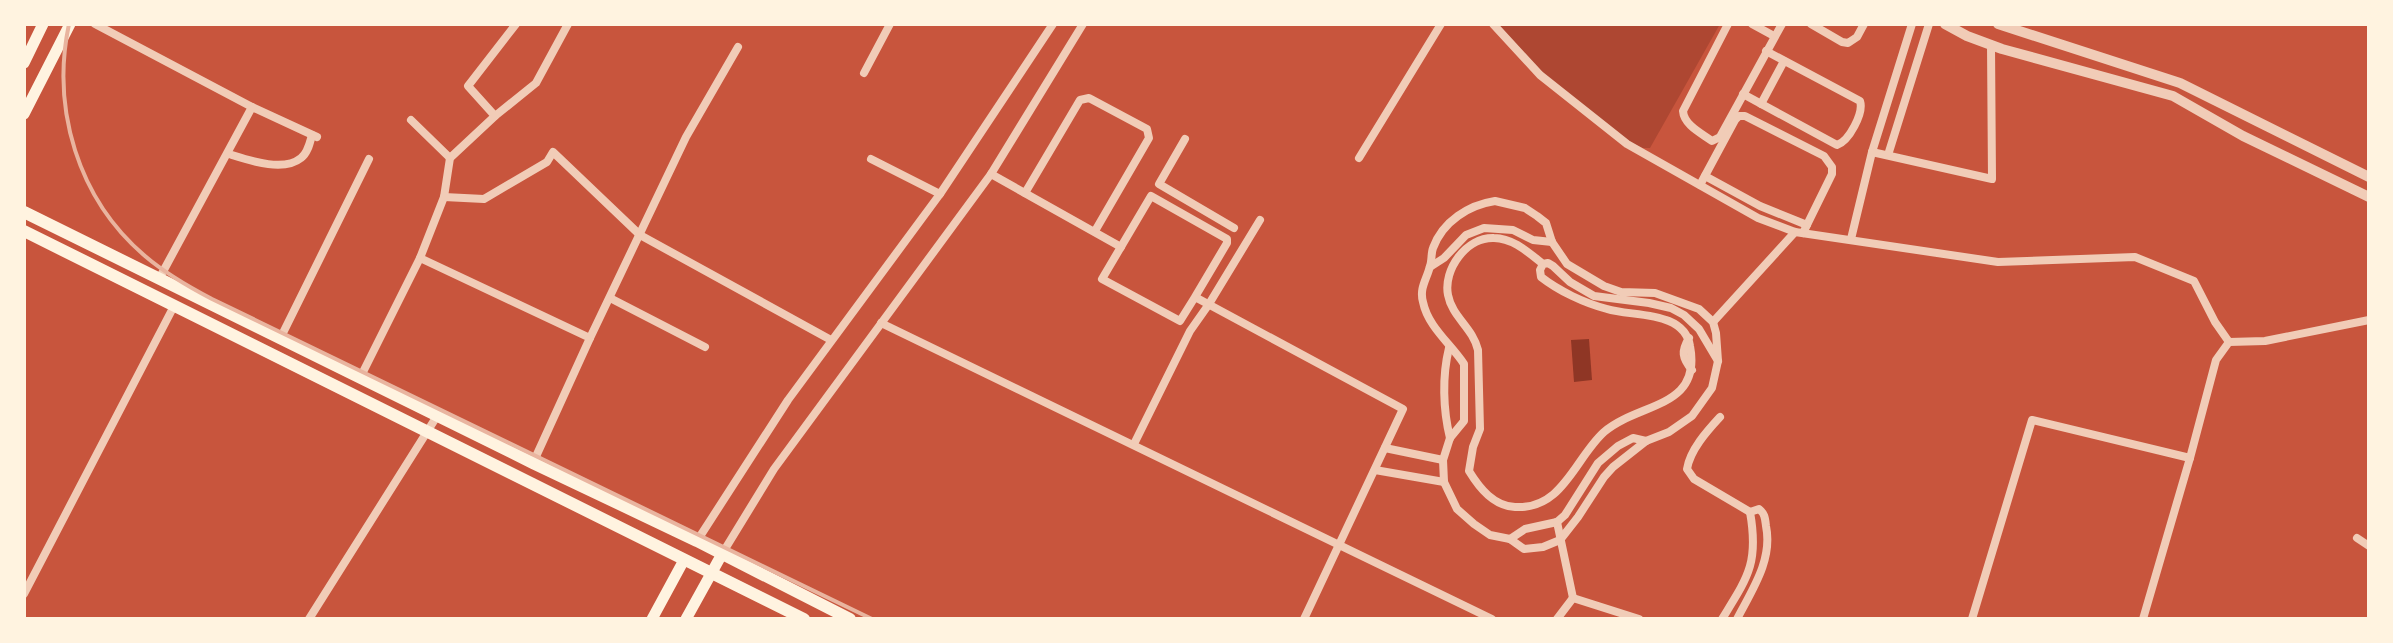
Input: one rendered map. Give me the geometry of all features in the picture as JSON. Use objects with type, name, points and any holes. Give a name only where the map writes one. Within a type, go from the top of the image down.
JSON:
[{"type":"main road","points":[[24,63],[43,24]]},
{"type":"main road","points":[[24,114],[70,24]]},
{"type":"main road","points":[[24,212],[850,619]]},
{"type":"main road","points":[[24,231],[804,619]]},
{"type":"main road","points":[[135,287],[143,271]]},
{"type":"main road","points":[[652,619],[697,541]]},
{"type":"main road","points":[[686,619],[722,554]]},
{"type":"street","points":[[95,24],[252,107],[315,136],[303,157],[282,164],[232,155]]},
{"type":"street","points":[[495,116],[468,86],[516,24]]},
{"type":"street","points":[[360,378],[420,258],[444,197],[450,158],[536,83],[568,24]]},
{"type":"street","points":[[864,73],[890,24]]},
{"type":"street","points":[[697,541],[788,400],[940,194],[1053,24]]},
{"type":"street","points":[[722,554],[774,469],[991,174],[1083,24]]},
{"type":"street","points":[[1359,158],[1441,24]]},
{"type":"street","points":[[1493,24],[1540,75],[1627,144],[1758,218],[1801,230],[1998,262],[2135,257],[2194,281],[2229,342]]},
{"type":"street","points":[[1728,24],[1683,111],[1689,124],[1712,141],[1716,140],[1782,24]]},
{"type":"street","points":[[1752,24],[1774,36]]},
{"type":"street","points":[[1811,24],[1848,43],[1857,37],[1864,24]]},
{"type":"street","points":[[1851,239],[1872,152],[1912,24]]},
{"type":"street","points":[[1888,155],[1929,24]]},
{"type":"street","points":[[1945,24],[1997,47],[2173,96],[2243,136],[2369,197]]},
{"type":"street","points":[[1872,152],[1992,179],[1997,47],[2001,25],[2169,79],[2369,177]]},
{"type":"street","points":[[533,463],[686,137],[738,47]]},
{"type":"street","points":[[1743,94],[1837,145],[1844,142],[1860,113],[1860,101],[1766,51]]},
{"type":"street","points":[[1761,104],[1784,61]]},
{"type":"street","points":[[2165,93],[2169,79]]},
{"type":"street","points":[[1025,193],[1080,100],[1089,98],[1147,129],[1149,138],[1095,231]]},
{"type":"street","points":[[159,279],[252,107]]},
{"type":"street","points":[[1700,185],[1739,116],[1745,116],[1824,156],[1832,174],[1801,230],[1713,322]]},
{"type":"street","points":[[411,120],[450,158]]},
{"type":"street","points":[[1151,196],[1227,239],[1180,321],[1102,279],[1151,196],[1159,184],[1185,139]]},
{"type":"street","points":[[444,197],[484,199],[547,162],[553,152],[640,235],[831,340]]},
{"type":"street","points":[[280,339],[369,159]]},
{"type":"street","points":[[871,159],[940,194]]},
{"type":"street","points":[[991,174],[1121,247]]},
{"type":"street","points":[[1705,176],[1801,230]]},
{"type":"street","points":[[1159,184],[1234,228]]},
{"type":"street","points":[[1495,201],[1525,208],[1546,223],[1552,242],[1567,264],[1604,286],[1621,292],[1668,296],[1699,309],[1713,322],[1718,361],[1712,388],[1692,416],[1669,432],[1646,441],[1604,477],[1560,540],[1543,547],[1524,549],[1510,539],[1490,535],[1457,509],[1444,482],[1443,460],[1450,438],[1464,421],[1464,364],[1449,348],[1428,314],[1422,301],[1423,281],[1430,267],[1433,248],[1446,228],[1461,213],[1479,204],[1495,201]]},
{"type":"street","points":[[1134,444],[1190,331],[1260,220]]},
{"type":"street","points":[[1430,267],[1444,258],[1466,235],[1484,228],[1513,230],[1533,240],[1552,242]]},
{"type":"street","points":[[1543,264],[1541,277],[1561,291],[1607,310],[1664,319],[1686,333],[1689,338],[1683,357],[1692,370],[1681,391],[1672,398],[1627,415],[1605,431],[1589,446],[1568,480],[1551,497],[1524,508],[1508,507],[1492,499],[1469,471],[1480,429],[1478,350],[1475,338],[1450,302],[1447,280],[1461,255],[1483,239],[1494,238],[1521,247],[1594,296],[1671,308],[1699,329],[1718,361]]},
{"type":"street","points":[[420,258],[590,338]]},
{"type":"street","points":[[1195,297],[1403,409],[1304,619]]},
{"type":"street","points":[[610,298],[705,347]]},
{"type":"street","points":[[24,594],[174,306]]},
{"type":"street","points":[[2229,342],[2265,341],[2369,320]]},
{"type":"street","points":[[881,323],[1492,619]]},
{"type":"street","points":[[2143,619],[2216,360],[2229,342]]},
{"type":"street","points":[[1449,348],[1445,416],[1450,438]]},
{"type":"street","points":[[309,619],[437,416]]},
{"type":"street","points":[[1720,417],[1707,431],[1687,469],[1694,479],[1750,512],[1755,540],[1752,563],[1722,619]]},
{"type":"street","points":[[1972,619],[2032,420],[2190,458]]},
{"type":"street","points":[[1510,539],[1525,529],[1557,522],[1565,515],[1598,463],[1633,438],[1646,441]]},
{"type":"street","points":[[1385,448],[1443,460]]},
{"type":"street","points":[[1375,470],[1444,482]]},
{"type":"street","points":[[1737,619],[1754,590],[1764,564],[1768,538],[1762,510],[1750,512]]},
{"type":"street","points":[[1557,522],[1573,598],[1557,619]]},
{"type":"street","points":[[2357,538],[2369,546]]},
{"type":"street","points":[[1573,598],[1639,619]]},
{"type":"shaded area","points":[[1498,24],[1720,24],[1650,148],[1643,148],[1629,142],[1543,73]]},
{"type":"shaded area","points":[[1589,339],[1592,380],[1574,382],[1571,340]]},
{"type":"railway","points":[[69,24],[64,56],[64,88],[67,120],[75,150],[102,208],[122,233],[161,269],[212,299],[872,619]]}]
